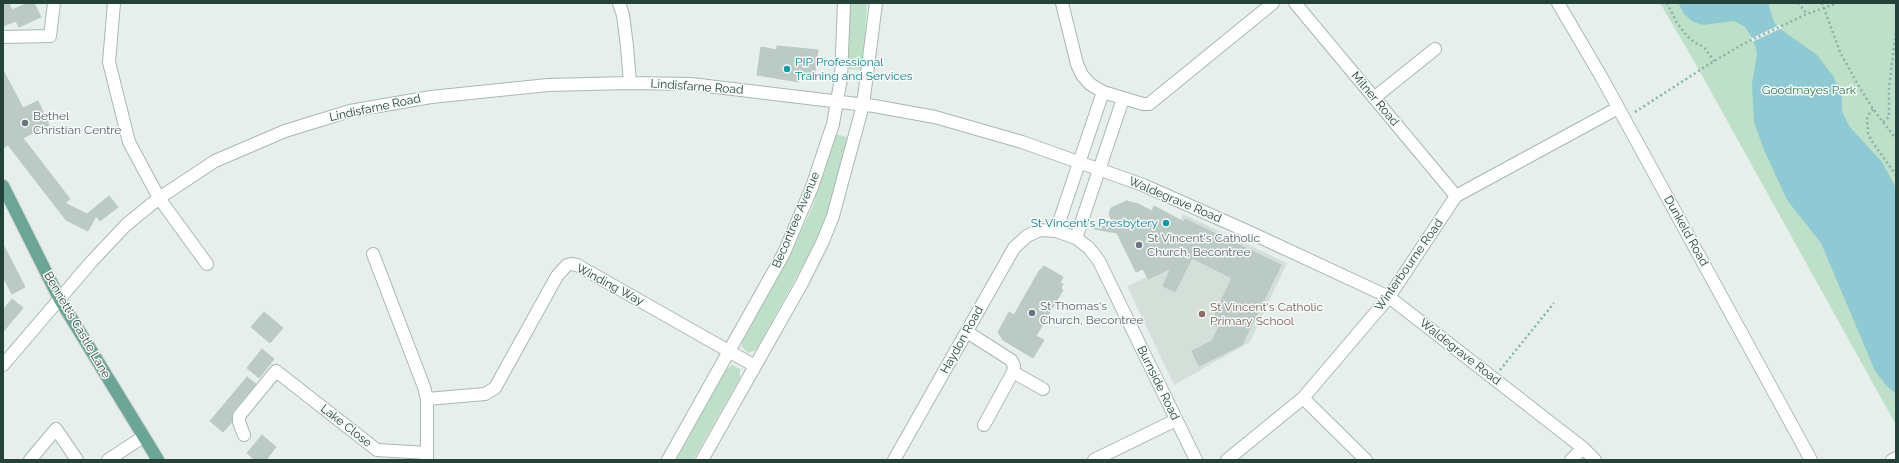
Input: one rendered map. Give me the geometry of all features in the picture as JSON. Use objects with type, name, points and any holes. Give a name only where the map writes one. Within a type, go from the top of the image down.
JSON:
[{"type":"main road","name":"Bennett's Castle Lane","points":[[3,186],[59,298],[158,460]]},
{"type":"street","points":[[3,37],[50,36],[54,3]]},
{"type":"street","points":[[114,3],[109,62],[129,142],[159,198],[206,264]]},
{"type":"street","points":[[619,3],[623,15],[630,83]]},
{"type":"street","name":"Becontree Avenue","points":[[668,460],[784,254],[812,187],[832,124],[841,79],[844,3]]},
{"type":"street","points":[[702,460],[823,241],[839,197],[863,105],[876,3]]},
{"type":"street","points":[[1062,3],[1076,64],[1082,75],[1090,84],[1103,92],[1137,104],[1149,104],[1273,3]]},
{"type":"street","name":"Milner Road","points":[[1295,3],[1456,196]]},
{"type":"street","name":"Dunkeld Road","points":[[1558,3],[1618,108],[1811,460]]},
{"type":"street","points":[[1374,98],[1435,49]]},
{"type":"street","name":"Lindisfarne Road","points":[[3,365],[59,298],[126,225],[159,198],[216,161],[285,131],[350,111],[431,97],[548,85],[630,83],[691,84],[837,101]]},
{"type":"street","points":[[1056,231],[1103,92]]},
{"type":"street","points":[[1076,238],[1123,99]]},
{"type":"street","name":"Waldegrave Road","points":[[837,101],[935,118],[1022,142],[1143,185],[1242,228],[1389,297],[1583,448],[1595,460]]},
{"type":"street","name":"Winterbourne Road","points":[[1227,460],[1303,398],[1389,297],[1456,196],[1618,108]]},
{"type":"street","name":"Burnside Road","points":[[1040,230],[1056,231],[1076,238],[1089,248],[1100,261],[1196,460]]},
{"type":"street","name":"Haydon Road","points":[[894,460],[1014,248],[1027,236],[1040,230]]},
{"type":"street","points":[[373,254],[424,387],[427,399],[427,457]]},
{"type":"street","name":"Winding Way","points":[[427,399],[485,394],[495,388],[557,276],[567,265],[571,264],[577,265],[755,366]]},
{"type":"street","points":[[967,332],[1011,360],[1014,366],[1013,372],[984,425]]},
{"type":"street","name":"Lake Close","points":[[244,435],[239,422],[239,416],[276,371],[377,450],[427,457]]},
{"type":"street","points":[[1013,372],[1043,389]]},
{"type":"street","points":[[1303,398],[1366,460]]},
{"type":"street","points":[[1094,460],[1176,420]]},
{"type":"street","points":[[30,460],[56,429],[77,460]]},
{"type":"street","points":[[108,460],[143,437]]},
{"type":"street","points":[[1571,460],[1583,448]]},
{"type":"street","points":[[1892,460],[1896,458]]},
{"type":"path","points":[[1667,3],[1677,23],[1687,36],[1694,42],[1704,47],[1714,61]]},
{"type":"path","points":[[1798,3],[1807,14]]},
{"type":"path","points":[[1822,3],[1822,9],[1840,52],[1873,109],[1896,138]]},
{"type":"path","points":[[1624,119],[1714,61],[1745,43],[1807,14],[1838,3]]},
{"type":"path","points":[[1883,122],[1889,117],[1889,88],[1896,31]]},
{"type":"path","points":[[1873,109],[1869,114],[1868,133],[1871,140],[1896,175]]},
{"type":"path","points":[[1494,378],[1554,303]]},
{"type":"shaded area","name":"St Vincent's Catholic Primary School","points":[[1183,214],[1287,263],[1250,342],[1174,385],[1127,286],[1158,272]]},
{"type":"green space","points":[[850,3],[867,3],[863,70],[847,69]]},
{"type":"green space","name":"Goodmayes Park","points":[[1660,3],[1896,3],[1896,425],[1694,61]]},
{"type":"green space","points":[[834,134],[851,138],[830,207],[814,245],[760,343],[756,350],[748,353],[742,347],[742,342],[792,251],[813,206]]},
{"type":"green space","points":[[732,365],[740,369],[740,378],[693,460],[676,460],[726,370]]},
{"type":"water","points":[[1678,3],[1768,3],[1774,22],[1779,28],[1817,55],[1833,76],[1842,94],[1842,111],[1849,126],[1882,162],[1896,188],[1896,394],[1886,385],[1875,371],[1821,243],[1787,200],[1764,150],[1754,122],[1752,84],[1757,54],[1751,36],[1745,27],[1734,21],[1703,25],[1692,21],[1684,14]]},
{"type":"pier","points":[[1779,25],[1782,28],[1752,42],[1750,39]]},
{"type":"building","points":[[3,3],[9,3],[12,10],[28,3],[34,3],[41,17],[19,27],[16,21],[3,26]]},
{"type":"building","name":"PIP Professional Training and Services","points":[[777,46],[818,50],[814,78],[800,77],[799,82],[757,75],[761,47],[777,50]]},
{"type":"building","points":[[3,70],[23,108],[38,101],[49,125],[23,138],[70,199],[65,203],[87,214],[109,196],[118,207],[100,221],[96,216],[88,231],[66,220],[8,145],[3,148]]},
{"type":"building","points":[[1127,201],[1138,204],[1152,211],[1154,206],[1184,222],[1185,219],[1281,265],[1242,345],[1199,366],[1192,351],[1212,341],[1219,327],[1211,322],[1232,278],[1192,258],[1175,292],[1163,286],[1171,268],[1148,279],[1143,269],[1136,272],[1117,233],[1094,229],[1113,224],[1109,214],[1111,208]]},
{"type":"building","points":[[3,244],[25,287],[12,294],[3,277]]},
{"type":"building","name":"St Thomas's Church, Becontree","points":[[1044,266],[1063,277],[1060,283],[1063,284],[1061,288],[1063,290],[1036,336],[1044,340],[1033,358],[1003,340],[998,332],[1009,312],[1014,315],[1039,271]]},
{"type":"building","points":[[12,299],[23,308],[3,332],[3,310]]},
{"type":"building","points":[[264,312],[283,328],[270,343],[251,327]]},
{"type":"building","points":[[262,349],[274,359],[259,378],[247,368]]},
{"type":"building","points":[[247,377],[256,384],[233,411],[232,422],[223,432],[210,421]]},
{"type":"building","points":[[262,435],[276,447],[266,460],[255,460],[247,453]]},
{"type":"place","name":"PIP Professional Training and Services","points":[[787,69]]},
{"type":"place","name":"Bethel Christian Centre","points":[[25,123]]},
{"type":"place","name":"St Vincent's Presbytery","points":[[1166,223]]},
{"type":"place","name":"St Vincent's Catholic Church, Becontree","points":[[1139,245]]},
{"type":"place","name":"St Thomas's Church, Becontree","points":[[1032,313]]},
{"type":"place","name":"St Vincent's Catholic Primary School","points":[[1202,314]]}]
